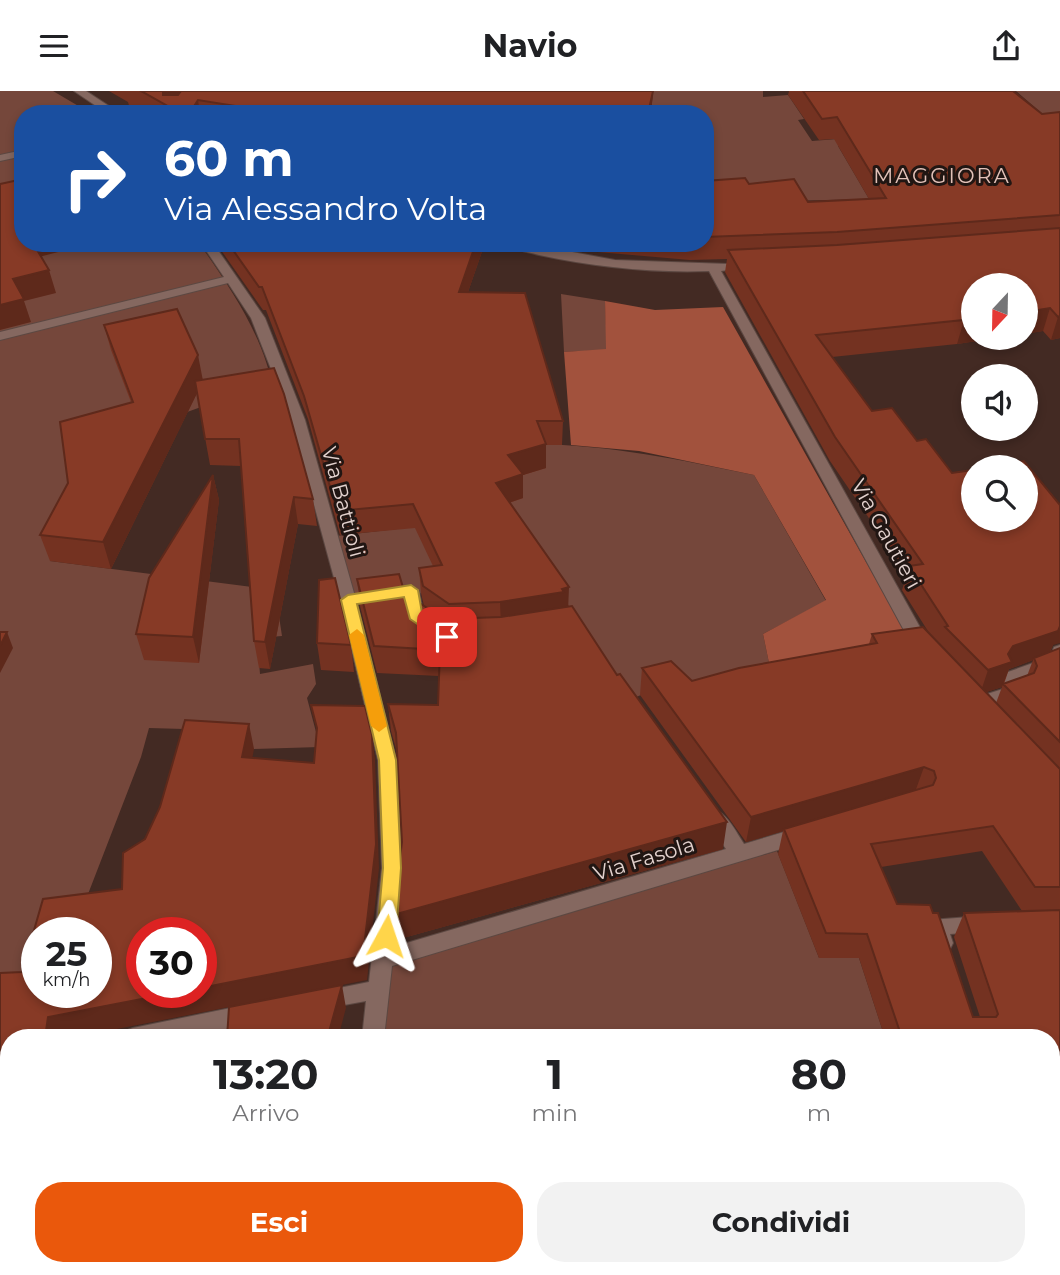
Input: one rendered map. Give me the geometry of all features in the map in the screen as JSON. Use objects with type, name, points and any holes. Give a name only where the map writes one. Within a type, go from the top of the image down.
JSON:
[{"type":"street","points":[[79,91],[102,105]]},
{"type":"street","name":"Via Battioli","points":[[213,252],[258,318],[298,420],[348,600],[387,760],[392,868],[374,1029]]},
{"type":"street","points":[[550,252],[586,260],[655,267],[739,266]]},
{"type":"street","name":"Via Gautieri","points":[[713,267],[926,653],[934,662]]},
{"type":"street","points":[[0,336],[231,279]]},
{"type":"street","points":[[348,600],[411,590],[415,615],[436,630]]},
{"type":"street","points":[[992,724],[970,700],[1016,691],[1011,677],[1057,661],[1060,651]]},
{"type":"street","points":[[701,798],[740,853]]},
{"type":"street","name":"Via Fasola","points":[[384,958],[821,829]]},
{"type":"street","points":[[949,963],[937,926],[1006,924]]},
{"type":"street","points":[[301,1005],[380,989]]},
{"type":"street","points":[[179,1029],[275,1010]]},
{"type":"shaded area","points":[[0,91],[53,91],[77,105],[14,105],[14,252],[205,252],[246,315],[270,374],[274,395],[201,407],[157,423],[71,471],[50,561],[275,590],[282,636],[257,638],[260,674],[313,664],[316,684],[307,698],[320,747],[254,749],[192,745],[184,729],[149,728],[141,757],[79,917],[21,917],[21,990],[0,998]]},
{"type":"shaded area","points":[[653,91],[763,91],[763,97],[788,95],[804,119],[798,120],[812,141],[911,133],[838,146],[869,199],[714,203],[714,105],[652,105]]},
{"type":"shaded area","points":[[1016,91],[1060,91],[1060,129]]},
{"type":"shaded area","points":[[561,294],[605,301],[607,350],[564,352]]},
{"type":"shaded area","points":[[605,301],[655,310],[723,307],[917,653],[774,687],[763,634],[826,600],[754,475],[639,451],[571,445],[564,352],[606,349]]},
{"type":"shaded area","points":[[535,444],[618,450],[754,475],[826,601],[763,634],[774,687],[676,687],[657,690],[624,704],[496,507]]},
{"type":"shaded area","points":[[371,471],[504,581],[355,603],[336,536],[397,529]]},
{"type":"shaded area","points":[[777,851],[819,958],[859,958],[882,1029],[384,1029],[392,964]]},
{"type":"building","points":[[141,91],[163,91],[163,95],[178,95],[181,91],[653,91],[650,105],[229,105],[198,100],[195,105],[166,105]]},
{"type":"building","points":[[803,91],[1013,91],[1042,114],[1060,112],[1060,215],[837,232],[714,237],[714,180],[745,178],[749,184],[794,179],[808,202],[886,198],[837,117],[822,119]]},
{"type":"building","points":[[14,181],[14,252],[38,252],[49,270],[13,279],[24,299],[0,305],[0,184]]},
{"type":"building","points":[[1060,228],[1058,317],[1050,308],[1038,310],[1038,273],[961,273],[961,320],[816,335],[872,411],[892,408],[917,441],[926,439],[952,473],[961,472],[961,532],[1038,532],[1038,478],[1060,505],[1060,626],[1058,631],[1013,646],[1008,654],[1012,662],[988,670],[945,627],[948,626],[909,566],[923,564],[835,437],[728,250],[837,245]]},
{"type":"building","points":[[234,252],[473,252],[459,292],[525,293],[563,421],[537,421],[546,444],[508,455],[523,474],[496,483],[569,587],[562,589],[564,592],[500,602],[449,604],[423,586],[419,568],[442,565],[413,504],[337,511],[304,396],[262,287],[259,287]]},
{"type":"building","points":[[177,309],[198,355],[103,542],[40,535],[68,483],[60,422],[133,402],[104,325]]},
{"type":"building","points":[[274,368],[284,394],[313,499],[294,497],[265,642],[254,641],[239,439],[205,439],[195,381]]},
{"type":"building","points":[[213,475],[193,637],[136,634],[149,578]]},
{"type":"building","points":[[399,574],[405,594],[445,619],[501,617],[572,606],[617,675],[620,674],[727,822],[393,915],[402,842],[396,733],[388,704],[438,705],[440,650],[374,646],[357,579]]},
{"type":"building","points":[[335,578],[351,645],[317,643],[319,580]]},
{"type":"building","points":[[923,627],[1060,769],[1060,887],[1035,887],[993,826],[871,844],[897,904],[930,905],[933,913],[938,913],[973,1017],[996,1017],[998,1014],[964,913],[1060,910],[1060,1029],[899,1029],[867,934],[826,933],[784,829],[933,785],[936,778],[934,771],[924,767],[751,817],[642,668],[671,661],[692,681],[739,668],[877,643],[872,634]]},
{"type":"building","points":[[0,632],[7,632],[0,646]]},
{"type":"building","points":[[1060,648],[1060,742],[1003,684],[1034,673],[1037,666],[1034,658]]},
{"type":"building","points":[[311,705],[365,706],[372,735],[376,844],[363,956],[217,985],[217,917],[126,917],[126,1002],[112,1005],[112,917],[38,917],[43,899],[122,889],[123,853],[145,839],[160,807],[185,720],[249,724],[242,757],[314,763],[317,728]]},
{"type":"building","points":[[21,972],[21,1008],[95,1008],[48,1017],[46,1029],[0,1029],[0,973]]},
{"type":"building","points":[[342,985],[330,1029],[228,1029],[229,1007]]},
{"type":"slow traffic","points":[[357,635],[379,726]]},
{"type":"district","name":"MAGGIORA","points":[[942,176]]},
{"type":"route","points":[[386,936],[392,868],[387,760],[348,600],[411,590],[415,615],[447,637]]}]
